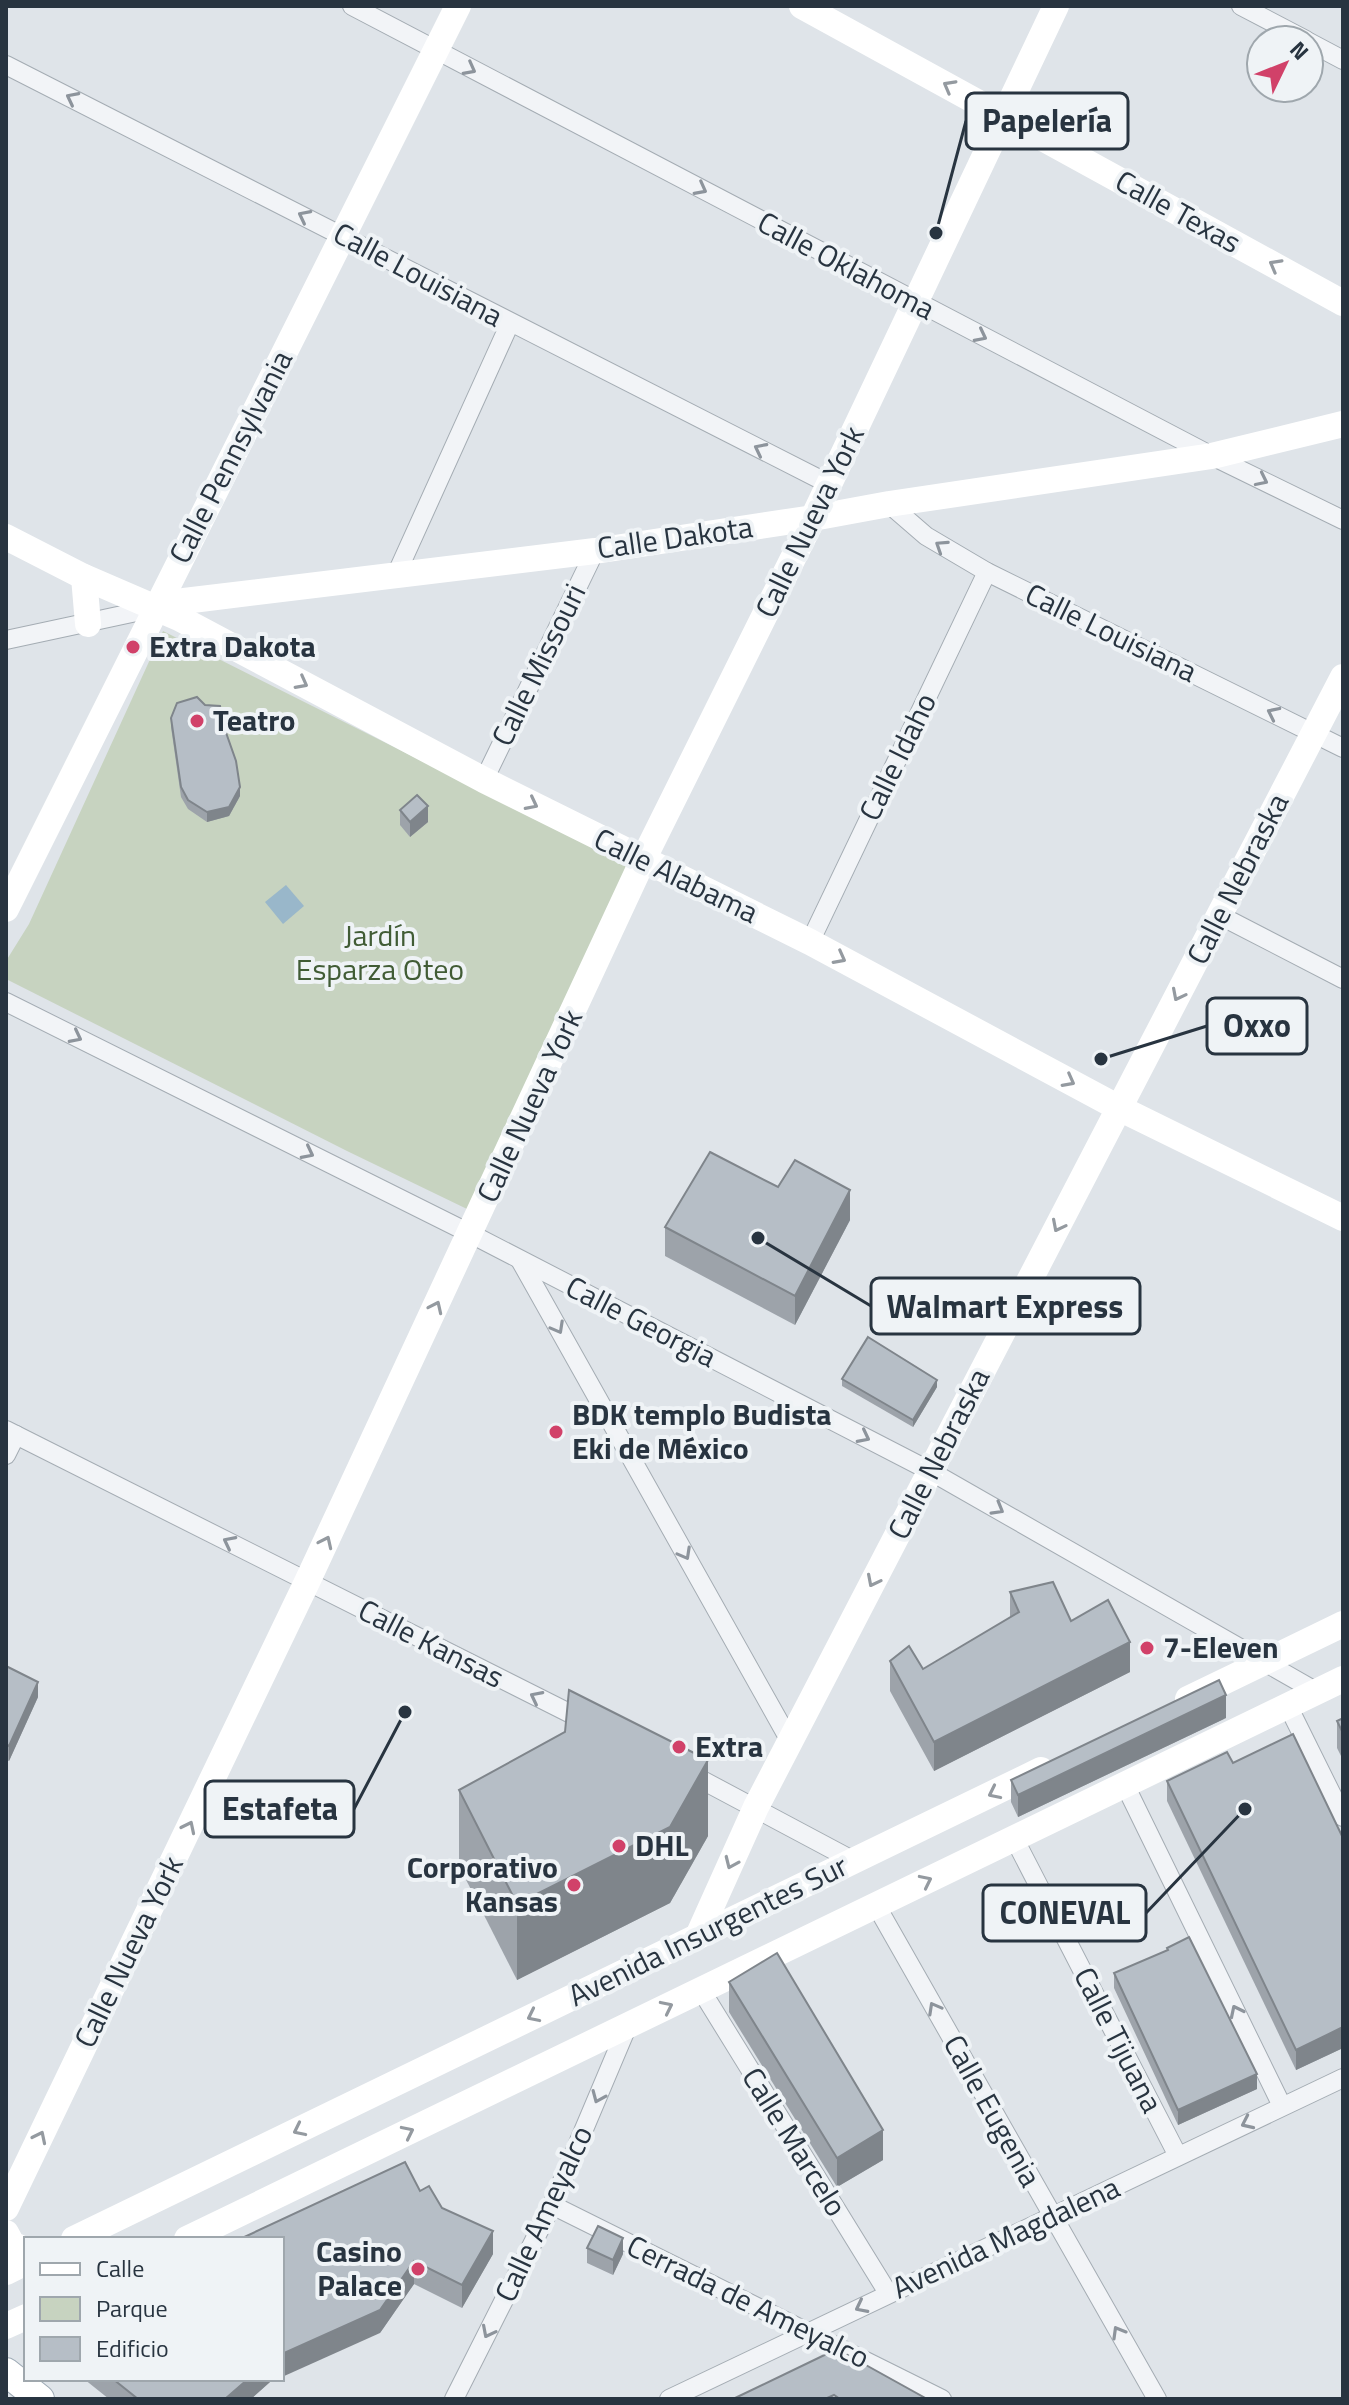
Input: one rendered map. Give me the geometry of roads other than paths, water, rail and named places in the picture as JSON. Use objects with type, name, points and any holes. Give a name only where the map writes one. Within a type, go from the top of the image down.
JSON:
[{"type":"main road","points":[[6,2372],[40,2399]]},
{"type":"street","name":"Calle Oklahoma","points":[[352,6],[1212,456],[1343,520]]},
{"type":"street","name":"Calle Pennsylvania","points":[[6,909],[458,6]]},
{"type":"street","name":"Calle Texas","points":[[802,6],[1343,303]]},
{"type":"street","name":"Calle Nueva York","points":[[6,2208],[307,1582],[643,860],[813,518],[1056,6]]},
{"type":"street","points":[[1241,6],[1275,24]]},
{"type":"street","points":[[1325,50],[1343,60]]},
{"type":"street","name":"Calle Louisiana","points":[[6,65],[829,484]]},
{"type":"street","points":[[395,577],[510,323]]},
{"type":"street","name":"Calle Dakota","points":[[6,640],[184,601],[595,551],[1212,456],[1343,424]]},
{"type":"street","name":"Calle Louisiana","points":[[889,504],[926,536],[987,572],[1343,748]]},
{"type":"street","name":"Calle Alabama","points":[[6,537],[84,577],[155,608],[484,780],[810,942],[1119,1108],[1343,1218]]},
{"type":"street","name":"Calle Missouri","points":[[484,780],[595,551]]},
{"type":"street","name":"Calle Idaho","points":[[810,942],[987,572]]},
{"type":"street","points":[[84,577],[88,624]]},
{"type":"street","name":"Calle Nebraska","points":[[698,1936],[756,1807],[1343,677]]},
{"type":"street","points":[[1219,915],[1343,979]]},
{"type":"street","name":"Calle Georgia","points":[[6,1002],[471,1234],[930,1471],[1317,1692]]},
{"type":"street","points":[[520,1260],[790,1741]]},
{"type":"street","points":[[6,1455],[11,1433]]},
{"type":"street","name":"Calle Kansas","points":[[11,1433],[602,1730]]},
{"type":"street","points":[[1167,1709],[1343,1624]]},
{"type":"street","name":"Avenida Insurgentes Sur","points":[[191,2237],[1343,1679]]},
{"type":"street","points":[[1288,1706],[1343,1817]]},
{"type":"street","name":"Avenida Insurgentes Sur","points":[[78,2237],[1068,1758]]},
{"type":"street","points":[[672,1765],[854,1861]]},
{"type":"street","points":[[1125,1785],[1282,2106]]},
{"type":"street","name":"Calle Tijuana","points":[[1014,1838],[1178,2156]]},
{"type":"street","name":"Calle Eugenia","points":[[876,1905],[1157,2399]]},
{"type":"street","name":"Calle Marcelo","points":[[701,1990],[888,2293]]},
{"type":"street","name":"Calle Ameyalco","points":[[454,2399],[552,2205],[628,2025]]},
{"type":"street","name":"Avenida Magdalena","points":[[669,2399],[1343,2078]]},
{"type":"street","name":"Cerrada de Ameyalco","points":[[552,2205],[942,2399]]},
{"type":"street","points":[[6,2233],[12,2244],[24,2250]]},
{"type":"street","points":[[6,2272],[24,2263]]},
{"type":"water","points":[[286,885],[304,906],[283,924],[265,902]]},
{"type":"place","name":"Papelería","points":[[936,233]]},
{"type":"place","name":"Extra Dakota","points":[[133,647]]},
{"type":"place","name":"Teatro","points":[[197,721]]},
{"type":"place","name":"Oxxo","points":[[1101,1059]]},
{"type":"place","name":"Walmart Express","points":[[758,1238]]},
{"type":"place","name":"BDK templo Budista Eki de México","points":[[556,1432]]},
{"type":"place","name":"7-Eleven","points":[[1147,1648]]},
{"type":"place","name":"Estafeta","points":[[405,1712]]},
{"type":"place","name":"Extra","points":[[679,1747]]},
{"type":"place","name":"CONEVAL","points":[[1245,1809]]},
{"type":"place","name":"DHL","points":[[619,1846]]},
{"type":"place","name":"Corporativo Kansas","points":[[574,1885]]},
{"type":"place","name":"Casino Palace","points":[[418,2269]]},
{"type":"park label","name":"Jardín Esparza Oteo","points":[[380,953]]}]
